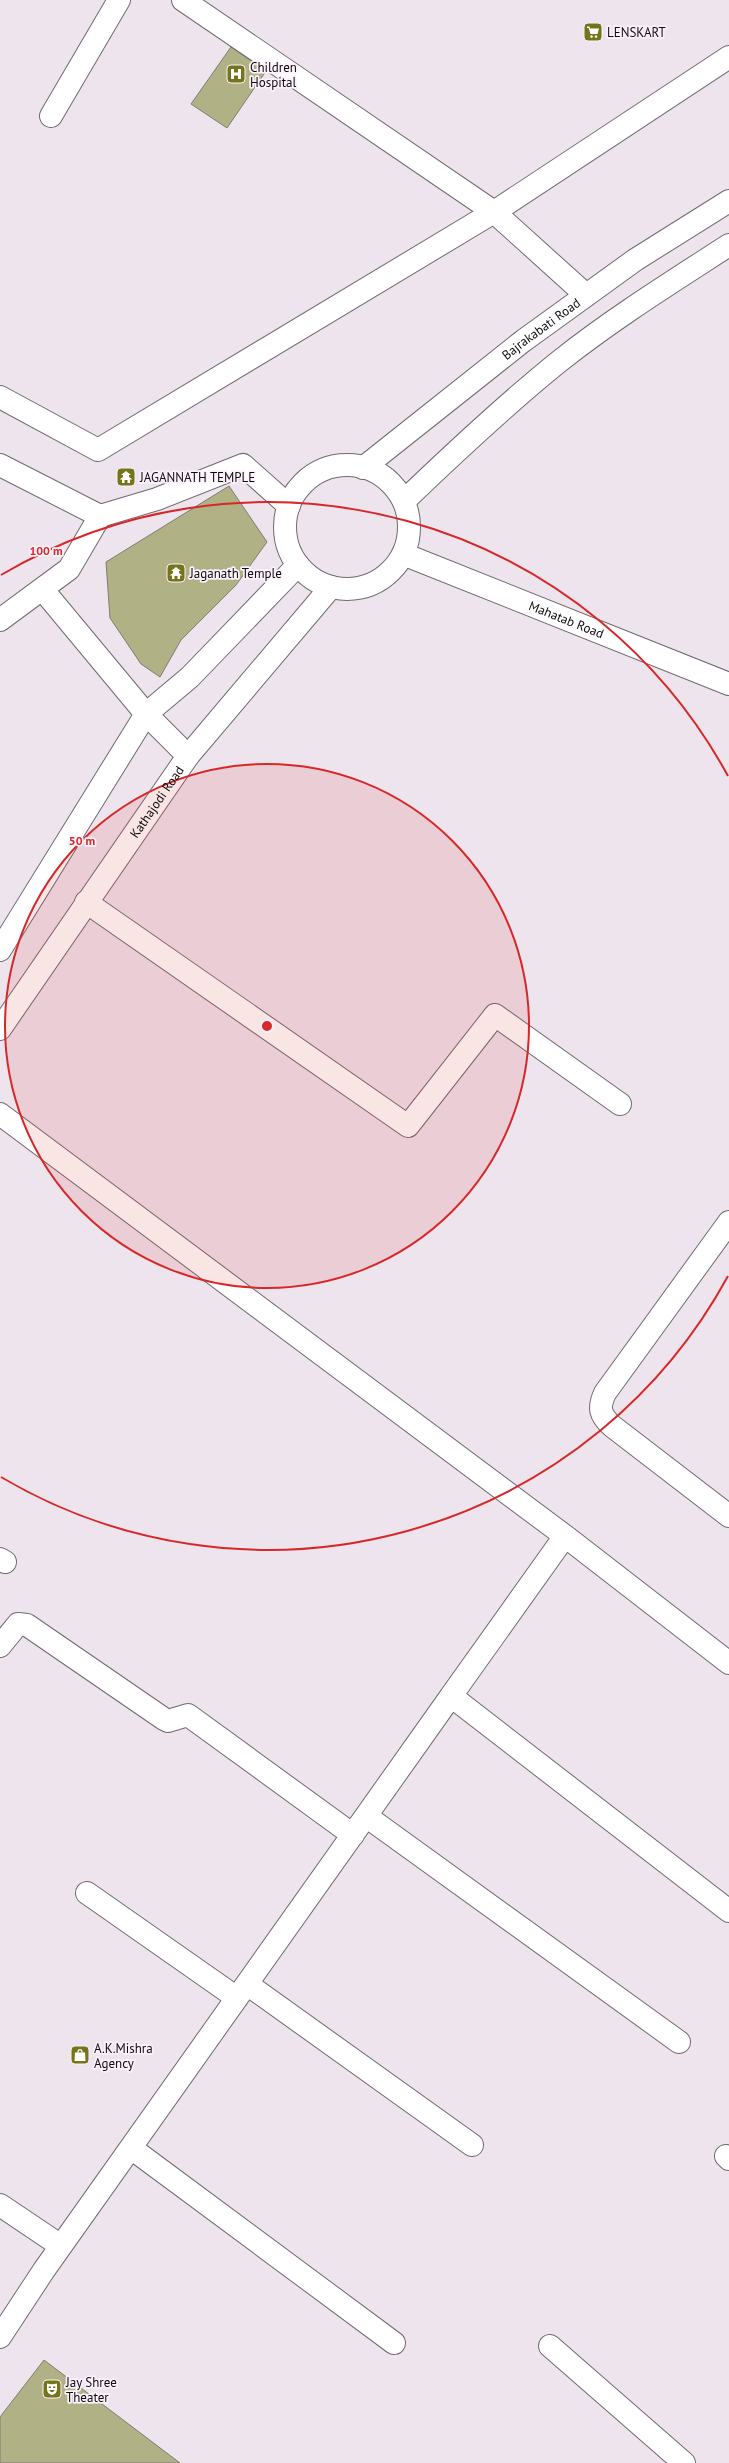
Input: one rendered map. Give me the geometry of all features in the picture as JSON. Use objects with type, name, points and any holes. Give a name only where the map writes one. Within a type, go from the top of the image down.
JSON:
[{"type":"street","points":[[51,116],[119,0]]},
{"type":"street","points":[[183,0],[494,212],[586,295]]},
{"type":"street","points":[[0,397],[98,450],[494,212],[729,57]]},
{"type":"street","name":"Bajrakabati Road","points":[[362,468],[523,340],[635,260],[729,201]]},
{"type":"street","points":[[404,501],[478,429],[562,359],[633,308],[729,246]]},
{"type":"street","points":[[0,465],[100,516]]},
{"type":"street","points":[[0,620],[43,590],[69,569],[100,516],[157,499],[243,465],[289,506]]},
{"type":"street","points":[[334,466],[355,466],[362,468],[375,472],[392,484],[404,501],[409,520],[408,540],[403,554],[388,574],[371,585],[351,589],[331,587],[313,579],[298,565],[288,547],[285,526],[289,506],[299,488],[315,475],[334,466]]},
{"type":"street","name":"Mahatab Road","points":[[403,554],[729,684]]},
{"type":"street","points":[[0,950],[146,714],[190,677],[298,565]]},
{"type":"street","name":"Kathajodi Road","points":[[0,1029],[86,902],[188,756],[331,587]]},
{"type":"street","points":[[43,590],[146,714],[188,756]]},
{"type":"street","points":[[86,902],[408,1126],[495,1016],[620,1104]]},
{"type":"street","points":[[0,1114],[565,1536],[729,1663]]},
{"type":"street","points":[[729,1222],[605,1393],[599,1406],[602,1417],[612,1426],[729,1516]]},
{"type":"street","points":[[0,2337],[61,2246],[565,1536]]},
{"type":"street","points":[[0,1646],[18,1624],[27,1625],[164,1720],[168,1721],[188,1715],[353,1835]]},
{"type":"street","points":[[451,1696],[729,1911]]},
{"type":"street","points":[[366,1816],[679,2042]]},
{"type":"street","points":[[87,1893],[242,1991],[472,2145]]},
{"type":"street","points":[[131,2148],[394,2343]]},
{"type":"street","points":[[0,2205],[61,2246]]},
{"type":"street","points":[[550,2346],[684,2463]]},
{"type":"building","points":[[231,47],[266,71],[227,128],[191,104]]},
{"type":"building","name":"Jaganath Temple","points":[[229,486],[267,542],[236,585],[181,640],[160,677],[141,664],[110,618],[106,562]]},
{"type":"building","name":"Jay Shree Theater","points":[[44,2360],[180,2463],[0,2463],[0,2417]]},
{"type":"place","name":"LENSKART","points":[[593,32]]},
{"type":"place","name":"Children Hospital","points":[[236,74]]},
{"type":"place","name":"JAGANNATH TEMPLE","points":[[126,477]]},
{"type":"place","name":"Jaganath Temple","points":[[176,573]]},
{"type":"place","name":"A.K.Mishra Agency","points":[[80,2055]]},
{"type":"place","name":"Jay Shree Theater","points":[[52,2389]]}]
